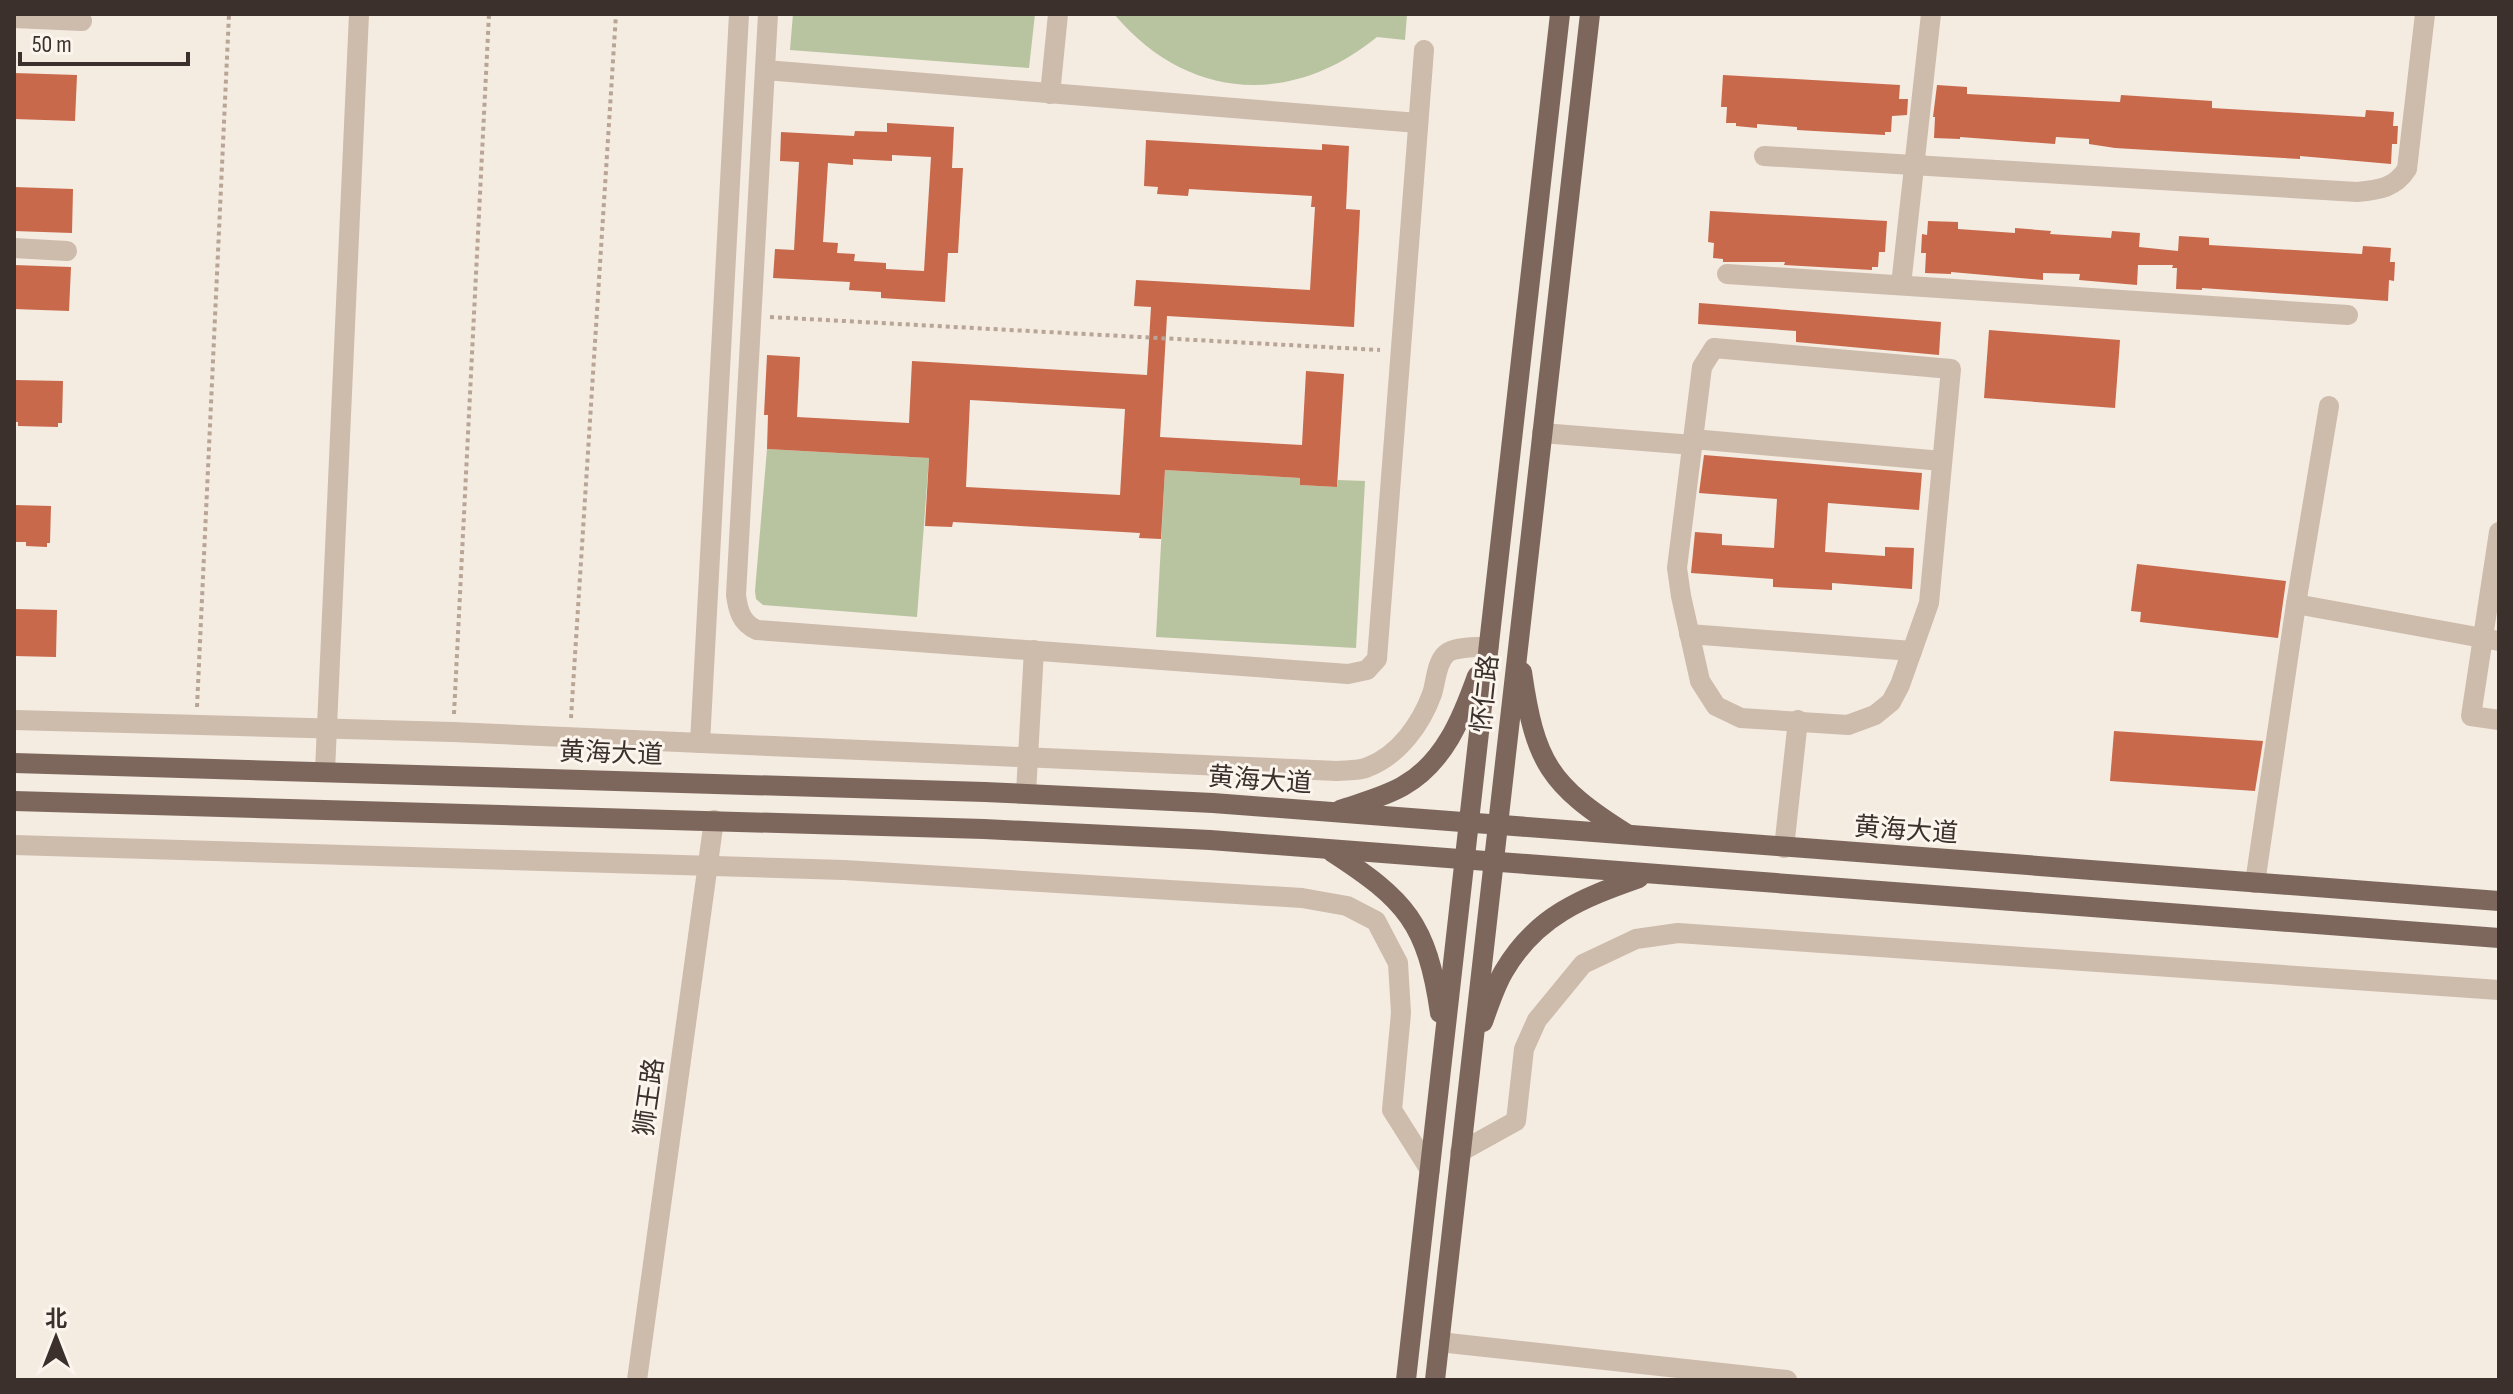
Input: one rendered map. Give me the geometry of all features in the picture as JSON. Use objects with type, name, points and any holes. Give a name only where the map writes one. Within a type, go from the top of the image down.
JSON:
[{"type":"main road","name":"怀仁路","points":[[1406,1380],[1560,14]]},
{"type":"main road","name":"怀仁路","points":[[1435,1380],[1590,14]]},
{"type":"main road","points":[[1334,813],[1402,787],[1425,771],[1445,747],[1463,716],[1489,646]]},
{"type":"main road","points":[[1518,646],[1536,744],[1546,764],[1569,793],[1630,836]]},
{"type":"main road","name":"黄海大道","points":[[14,763],[1026,793],[1498,825],[2499,901]]},
{"type":"main road","points":[[14,801],[999,829],[1329,850],[2499,938]]},
{"type":"main road","points":[[1329,850],[1377,881],[1414,922],[1426,947],[1435,981],[1444,1042]]},
{"type":"main road","points":[[1472,1048],[1503,973],[1525,940],[1550,918],[1584,898],[1649,874]]},
{"type":"street","points":[[325,771],[359,14]]},
{"type":"street","points":[[700,743],[739,14]]},
{"type":"street","points":[[768,14],[736,595],[738,612],[749,627],[1348,674],[1367,670],[1377,659],[1424,50]]},
{"type":"street","points":[[1050,94],[1058,14]]},
{"type":"street","points":[[1901,285],[1931,14]]},
{"type":"street","points":[[1764,156],[2342,191],[2383,189],[2400,180],[2407,169],[2425,14]]},
{"type":"street","points":[[14,18],[82,21]]},
{"type":"street","points":[[765,70],[1418,123]]},
{"type":"street","points":[[14,248],[67,251]]},
{"type":"street","points":[[1727,274],[2348,315]]},
{"type":"street","points":[[1714,348],[1951,369],[1942,461],[1929,603],[1891,702],[1875,715],[1848,725],[1741,718],[1716,706],[1700,681],[1677,568],[1702,367],[1714,348]]},
{"type":"street","points":[[2255,883],[2329,406]]},
{"type":"street","points":[[1542,433],[1942,461]]},
{"type":"street","points":[[2499,532],[2491,639],[2471,716],[2499,720]]},
{"type":"street","points":[[2296,604],[2491,639]]},
{"type":"street","points":[[1689,634],[1912,651]]},
{"type":"street","points":[[14,720],[453,732],[1337,771],[1366,768],[1394,752],[1415,728],[1431,695],[1445,654],[1453,650],[1489,646]]},
{"type":"street","points":[[1026,793],[1034,650]]},
{"type":"street","points":[[1784,848],[1798,720]]},
{"type":"street","name":"狮王路","points":[[637,1380],[714,820]]},
{"type":"street","points":[[14,845],[844,870],[1302,898],[1347,906],[1376,921],[1398,963],[1401,1013],[1392,1110],[1430,1170]]},
{"type":"street","points":[[1460,1152],[1516,1121],[1524,1049],[1537,1020],[1562,988],[1583,964],[1636,939],[1678,933],[2499,990]]},
{"type":"street","points":[[1439,1342],[1787,1380]]},
{"type":"path","points":[[196,725],[229,14]]},
{"type":"path","points":[[453,732],[489,14]]},
{"type":"path","points":[[570,737],[616,14]]},
{"type":"path","points":[[751,316],[1401,351]]},
{"type":"green space","points":[[793,14],[1035,14],[1029,68],[790,50]]},
{"type":"green space","points":[[1114,14],[1407,14],[1405,40],[1377,37],[1344,60],[1309,75],[1275,84],[1240,84],[1206,78],[1173,64],[1142,43]]},
{"type":"green space","points":[[767,449],[929,458],[917,617],[763,605],[756,599]]},
{"type":"green space","points":[[1165,470],[1300,478],[1301,485],[1337,487],[1338,480],[1365,481],[1356,648],[1156,637]]},
{"type":"building","points":[[14,73],[77,75],[75,121],[14,119]]},
{"type":"building","points":[[1723,75],[1900,85],[1899,99],[1908,99],[1907,115],[1892,116],[1891,132],[1885,132],[1885,135],[1797,130],[1797,127],[1757,124],[1757,128],[1736,126],[1736,123],[1726,123],[1727,107],[1721,107]]},
{"type":"building","points":[[1937,85],[1967,87],[1967,94],[2120,102],[2121,95],[2212,101],[2212,108],[2365,117],[2366,110],[2394,112],[2393,126],[2398,126],[2397,144],[2392,144],[2391,164],[2300,156],[2300,159],[2115,148],[2089,144],[2089,139],[2056,137],[2055,144],[1934,138]]},
{"type":"building","points":[[887,123],[954,127],[952,168],[963,168],[958,253],[948,253],[945,302],[881,298],[881,292],[849,290],[850,282],[773,278],[775,249],[794,250],[799,162],[780,161],[781,132],[854,136],[855,131],[887,132]],"holes":[[[892,155],[931,157],[924,271],[886,269],[886,263],[854,261],[855,254],[837,253],[838,243],[823,242],[828,163],[853,165],[853,159],[892,161]]]},
{"type":"building","points":[[1146,140],[1322,150],[1322,144],[1349,146],[1346,209],[1360,210],[1354,327],[1167,316],[1160,437],[1302,445],[1306,371],[1344,374],[1337,487],[1300,485],[1300,478],[1165,470],[1161,539],[1139,538],[1140,533],[953,522],[952,527],[925,526],[929,458],[767,449],[768,415],[764,415],[767,355],[800,357],[797,417],[909,423],[912,361],[1147,375],[1151,307],[1134,306],[1136,280],[1310,290],[1315,207],[1311,207],[1312,196],[1189,189],[1188,196],[1157,194],[1158,187],[1144,186]],"holes":[[[970,400],[1125,409],[1120,495],[966,487]]]},
{"type":"building","points":[[14,187],[73,189],[72,233],[14,231]]},
{"type":"building","points":[[1710,211],[1887,221],[1885,252],[1879,252],[1878,267],[1872,267],[1872,270],[1784,265],[1785,262],[1723,262],[1723,259],[1713,258],[1714,243],[1708,242]]},
{"type":"building","points":[[1928,221],[1958,222],[1958,229],[2015,233],[2015,228],[2111,238],[2112,231],[2140,233],[2139,247],[2178,251],[2179,236],[2209,238],[2209,245],[2362,254],[2363,246],[2391,248],[2390,262],[2395,262],[2394,281],[2389,280],[2388,301],[2202,288],[2176,289],[2177,268],[2172,268],[2173,265],[2138,265],[2137,285],[2079,280],[2080,274],[2043,273],[2043,280],[1951,272],[1925,273],[1926,253],[1921,253],[1922,234],[1927,235]]},
{"type":"building","points":[[14,265],[71,267],[69,311],[14,309]]},
{"type":"building","points":[[1699,303],[1941,322],[1939,355],[1796,342],[1796,331],[1698,324]]},
{"type":"building","points":[[1989,330],[2120,340],[2115,408],[1984,398]]},
{"type":"building","points":[[14,380],[63,381],[62,423],[58,423],[58,427],[18,426],[18,422],[14,422]]},
{"type":"building","points":[[1704,455],[1922,473],[1919,510],[1828,503],[1825,552],[1885,556],[1885,547],[1914,548],[1912,589],[1832,583],[1832,590],[1773,587],[1773,579],[1691,573],[1695,532],[1722,534],[1722,545],[1774,548],[1777,499],[1699,493]]},
{"type":"building","points":[[14,505],[51,506],[50,543],[47,547],[14,542]]},
{"type":"building","points":[[2137,564],[2286,581],[2278,638],[2140,622],[2141,612],[2131,611]]},
{"type":"building","points":[[14,609],[57,610],[56,657],[14,656]]},
{"type":"building","points":[[2114,731],[2263,741],[2255,791],[2110,781]]}]
